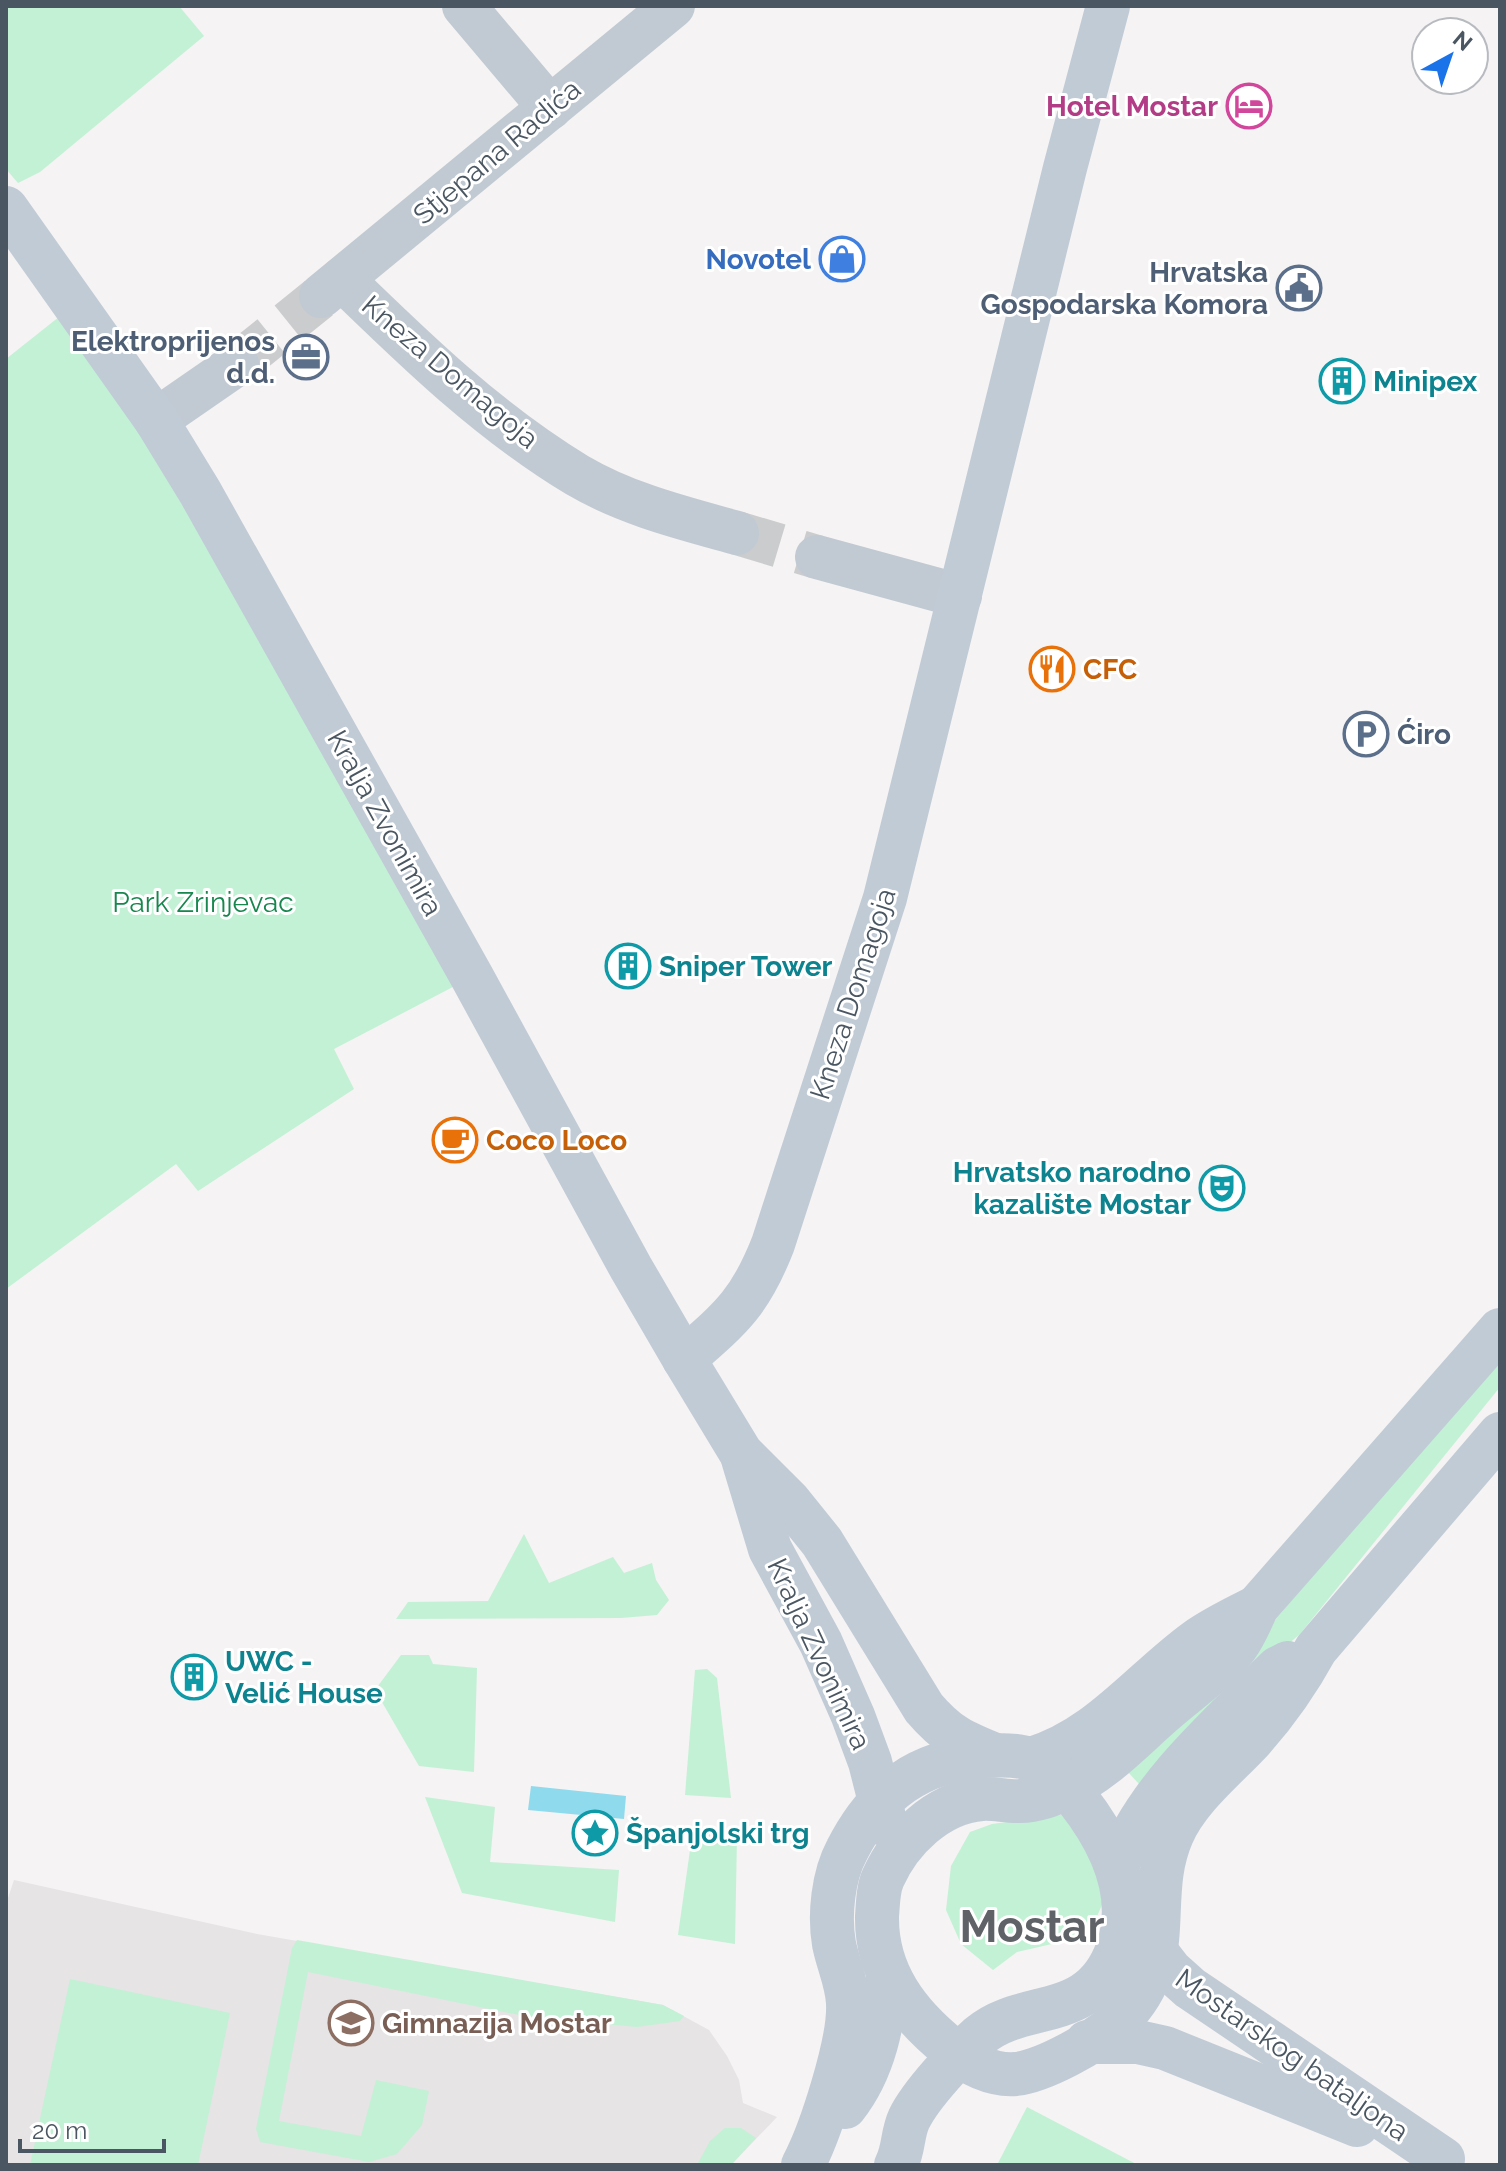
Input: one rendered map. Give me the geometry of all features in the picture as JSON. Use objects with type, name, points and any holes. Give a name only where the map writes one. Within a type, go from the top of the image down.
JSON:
[{"type":"main road","name":"Kneza Domagoja","points":[[684,1359],[734,1316],[750,1296],[773,1244],[885,898],[1101,14]]},
{"type":"main road","name":"Kralja Zvonimira","points":[[6,208],[156,420],[200,492],[465,964],[631,1268],[741,1453],[789,1501],[822,1542],[924,1708],[942,1729],[968,1744],[1047,1768],[1069,1788]]},
{"type":"main road","points":[[1500,1330],[1257,1607],[1237,1646],[1211,1672],[1093,1773],[1069,1788],[1021,1802],[979,1799],[959,1804],[909,1838],[894,1857],[882,1881],[877,1925],[888,1975],[900,1999],[914,2016],[974,2065],[998,2073],[1015,2074],[1036,2069],[1112,2026],[1130,2008],[1157,1956],[1164,1860],[1173,1833],[1194,1802],[1295,1688],[1316,1649],[1500,1434]]},
{"type":"main road","name":"Kralja Zvonimira","points":[[741,1453],[770,1549],[844,1693],[870,1762],[894,1857]]},
{"type":"main road","points":[[809,2154],[846,2034],[849,2004],[834,1945],[832,1905],[846,1852],[881,1802],[914,1774],[942,1763],[1054,1752],[1085,1734],[1195,1641],[1257,1607]]},
{"type":"main road","points":[[1120,1885],[1134,1829],[1204,1740],[1278,1668],[1316,1649]]},
{"type":"main road","points":[[899,2160],[909,2119],[958,2055],[983,2033],[1066,2003],[1095,1984],[1117,1951],[1122,1932],[1120,1885],[1106,1841],[1069,1788]]},
{"type":"main road","name":"Mostarskog bataljona","points":[[1120,1885],[1157,1956],[1171,1971],[1224,2013],[1449,2162]]},
{"type":"main road","points":[[809,2154],[858,2090],[882,2029],[888,1975]]},
{"type":"main road","name":"Mostarskog bataljona","points":[[1087,2042],[1138,2042],[1180,2053],[1449,2162]]},
{"type":"main road","points":[[899,2160],[931,2133],[965,2094],[998,2073]]},
{"type":"street","points":[[464,6],[550,108]]},
{"type":"street","name":"Stjepana Radića","points":[[330,288],[673,6]]},
{"type":"street","name":"Kneza Domagoja","points":[[330,288],[579,476],[659,511],[737,533]]},
{"type":"street","points":[[156,420],[237,364]]},
{"type":"street","points":[[817,557],[960,596]]},
{"type":"shaded area","name":"Gimnazija Mostar","points":[[14,1880],[257,1934],[663,2005],[709,2030],[739,2080],[743,2103],[777,2117],[731,2165],[6,2165],[6,1904]]},
{"type":"green space","points":[[6,6],[179,6],[204,36],[40,172],[18,183],[6,169]]},
{"type":"green space","name":"Park Zrinjevac","points":[[74,305],[472,977],[334,1049],[354,1089],[198,1191],[176,1164],[6,1289],[6,359]]},
{"type":"green space","points":[[1500,1354],[1500,1387],[1300,1634],[1266,1663],[1149,1795],[1128,1772],[1275,1620]]},
{"type":"green space","points":[[524,1534],[549,1583],[613,1557],[624,1573],[652,1563],[656,1580],[669,1600],[657,1615],[621,1618],[396,1619],[408,1602],[488,1601]]},
{"type":"green space","points":[[401,1655],[429,1655],[433,1664],[477,1668],[474,1772],[419,1766],[375,1690]]},
{"type":"green space","points":[[707,1669],[717,1678],[731,1798],[685,1795],[695,1670]]},
{"type":"green space","points":[[425,1797],[495,1807],[490,1862],[619,1870],[615,1922],[462,1893]]},
{"type":"green space","points":[[1084,1812],[1108,1891],[1095,1921],[1065,1941],[1017,1952],[993,1970],[961,1944],[946,1910],[951,1866],[970,1832],[992,1824]]},
{"type":"green space","points":[[702,1827],[725,1829],[737,1836],[735,1944],[678,1935],[691,1843]]},
{"type":"green space","points":[[297,1940],[663,2005],[684,2016],[680,2021],[637,2027],[529,2017],[308,1972],[279,2121],[361,2136],[376,2080],[429,2091],[422,2125],[397,2154],[369,2162],[260,2142],[256,2129],[292,1948]]},
{"type":"green space","points":[[70,1979],[230,2013],[198,2165],[30,2165]]},
{"type":"green space","points":[[1027,2107],[1138,2165],[997,2165]]},
{"type":"green space","points":[[725,2128],[741,2128],[756,2138],[731,2165],[697,2165],[710,2141]]},
{"type":"water","points":[[531,1786],[626,1796],[624,1819],[528,1810]]},
{"type":"tunnel","points":[[237,364],[319,298]]},
{"type":"tunnel","points":[[737,533],[817,557]]},
{"type":"place","name":"Hotel Mostar","points":[[1249,106]]},
{"type":"place","name":"Novotel","points":[[842,259]]},
{"type":"place","name":"Hrvatska Gospodarska Komora","points":[[1299,288]]},
{"type":"place","name":"Elektroprijenos d.d.","points":[[306,357]]},
{"type":"place","name":"Minipex","points":[[1342,381]]},
{"type":"place","name":"CFC","points":[[1052,669]]},
{"type":"place","name":"Ćiro","points":[[1366,734]]},
{"type":"place","name":"Sniper Tower","points":[[628,966]]},
{"type":"place","name":"Coco Loco","points":[[455,1140]]},
{"type":"place","name":"Hrvatsko narodno kazalište Mostar","points":[[1222,1188]]},
{"type":"place","name":"UWC - Velić House","points":[[194,1677]]},
{"type":"place","name":"Španjolski trg","points":[[595,1833]]},
{"type":"place","name":"Gimnazija Mostar","points":[[351,2023]]},
{"type":"district","name":"Mostar","points":[[1032,1926]]}]
